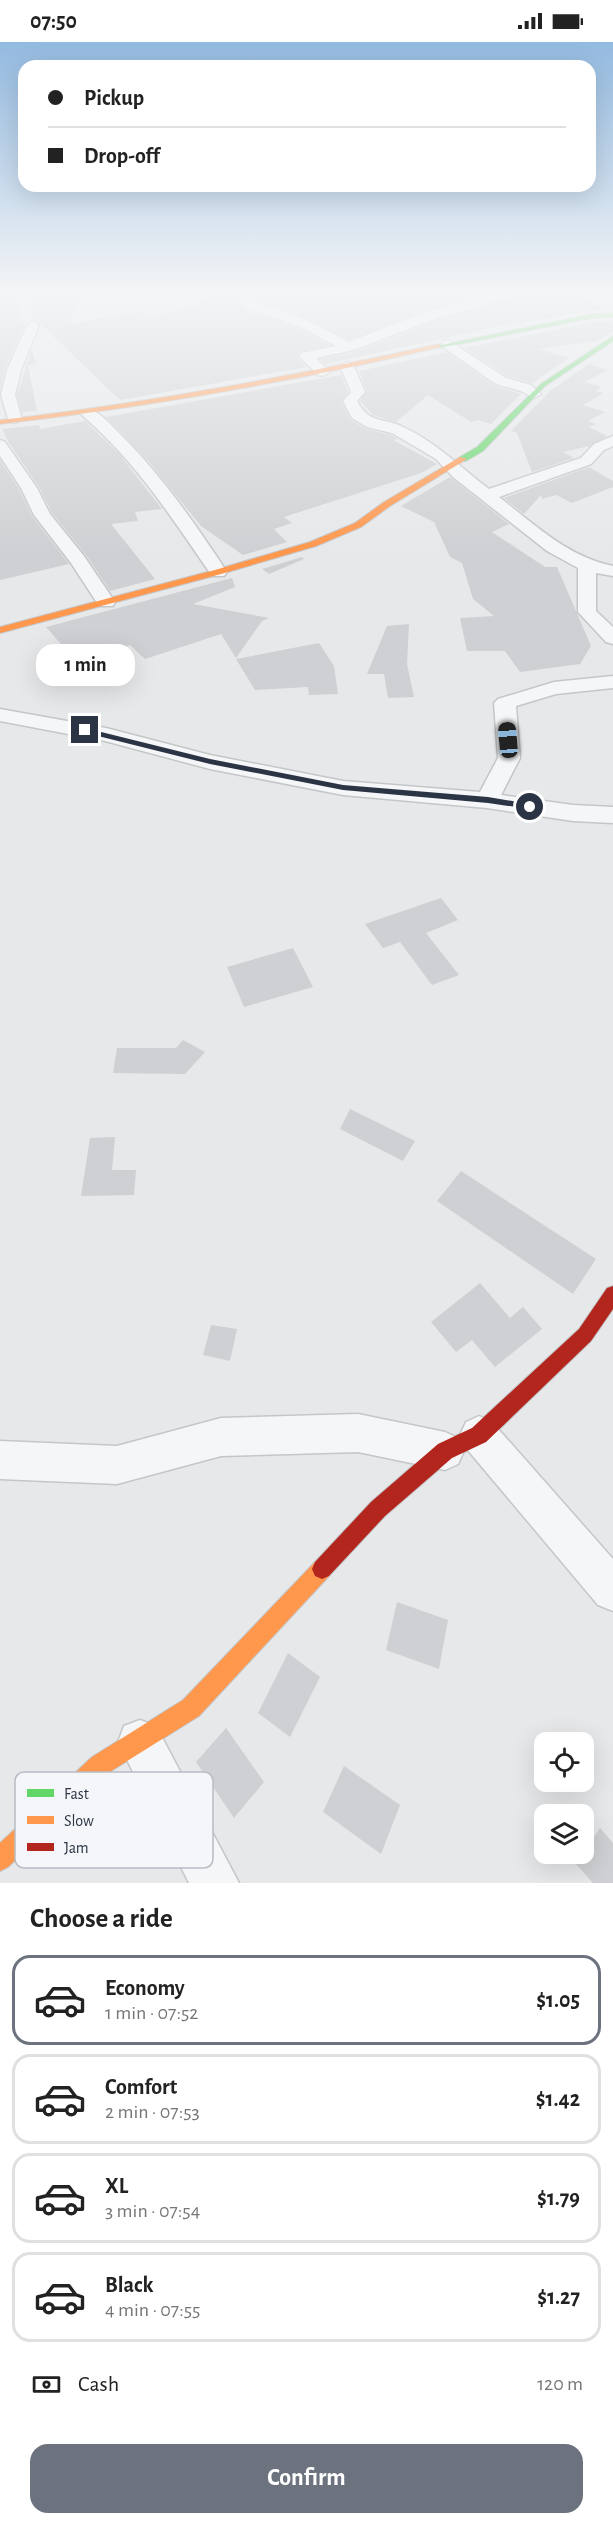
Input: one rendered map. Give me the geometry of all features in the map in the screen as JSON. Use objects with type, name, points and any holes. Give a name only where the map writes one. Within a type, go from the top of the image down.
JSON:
[{"type":"street","points":[[12,380],[8,396],[15,419]]},
{"type":"street","points":[[0,422],[88,413],[278,380]]},
{"type":"street","points":[[353,380],[358,392],[350,400],[357,415],[372,424],[397,429],[441,456],[518,521],[554,547],[587,566],[613,571]]},
{"type":"street","points":[[499,380],[526,388],[534,394]]},
{"type":"street","points":[[0,630],[218,572],[313,544],[358,525],[387,504],[480,449],[551,380]]},
{"type":"street","points":[[88,413],[109,430],[176,506],[218,572]]},
{"type":"street","points":[[489,495],[586,461],[599,447],[613,441]]},
{"type":"street","points":[[0,445],[30,489],[42,515],[78,560],[106,602]]},
{"type":"street","points":[[587,566],[587,612],[613,638]]},
{"type":"street","points":[[488,800],[509,758],[505,703],[554,688],[613,682]]},
{"type":"street","points":[[0,714],[106,735],[210,762],[343,788],[488,800],[573,813],[613,815]]},
{"type":"street","points":[[93,1772],[100,1765],[191,1708],[378,1509],[462,1443],[585,1335],[613,1294]]},
{"type":"street","points":[[0,1460],[117,1465],[221,1437],[358,1433],[462,1443],[613,1590]]},
{"type":"street","points":[[140,1742],[156,1772]]},
{"type":"street","points":[[0,1860],[15,1846]]},
{"type":"street","points":[[207,1868],[215,1883]]},
{"type":"building","points":[[22,380],[31,380],[37,411],[22,412],[17,395]]},
{"type":"building","points":[[99,380],[234,380],[120,400]]},
{"type":"building","points":[[314,380],[343,380],[348,392],[341,402],[351,420],[366,429],[391,435],[398,439],[393,440],[437,464],[421,473],[284,517],[292,523],[274,529],[287,542],[243,555],[201,526],[149,462],[106,417]]},
{"type":"building","points":[[363,380],[486,380],[495,386],[521,394],[491,424],[478,420],[471,422],[428,395],[396,422],[373,415],[360,401],[367,391]]},
{"type":"building","points":[[521,380],[537,380],[532,383]]},
{"type":"building","points":[[566,380],[588,380],[584,382],[602,387],[595,391],[604,393],[583,405],[605,412],[588,421],[596,424],[589,427],[607,436],[589,446],[563,452],[574,458],[532,472],[517,433],[511,431],[550,391]]},
{"type":"building","points":[[85,421],[119,454],[162,509],[135,512],[138,521],[111,524],[155,579],[110,591],[86,555],[52,513],[39,487],[2,429],[39,425],[40,429]]},
{"type":"building","points":[[0,460],[19,489],[32,516],[69,564],[0,580]]},
{"type":"building","points":[[589,467],[613,481],[613,487],[572,503],[556,495],[542,499],[541,495],[524,514],[504,498]]},
{"type":"building","points":[[450,477],[509,524],[492,532],[545,567],[557,567],[591,646],[580,664],[520,672],[505,651],[467,651],[460,618],[494,616],[473,599],[462,563],[450,557],[434,522],[401,506]]},
{"type":"building","points":[[302,557],[304,559],[269,574],[262,569]]},
{"type":"building","points":[[232,578],[235,587],[193,604],[269,618],[262,621],[236,658],[221,634],[145,659],[130,645],[77,662],[46,627]]},
{"type":"building","points":[[409,624],[407,664],[414,697],[388,698],[384,674],[367,674],[387,626]]},
{"type":"building","points":[[319,643],[334,666],[338,694],[309,695],[308,687],[255,690],[236,659]]},
{"type":"building","points":[[441,898],[458,920],[426,933],[459,975],[432,985],[400,942],[383,948],[365,924]]},
{"type":"building","points":[[293,948],[313,987],[244,1007],[227,967]]},
{"type":"building","points":[[183,1040],[205,1052],[185,1074],[113,1073],[117,1048],[176,1048]]},
{"type":"building","points":[[350,1109],[415,1141],[403,1161],[340,1129]]},
{"type":"building","points":[[115,1137],[112,1170],[136,1170],[134,1195],[81,1196],[90,1138]]},
{"type":"building","points":[[461,1171],[596,1259],[573,1294],[437,1201]]},
{"type":"building","points":[[480,1283],[510,1318],[523,1307],[542,1329],[495,1367],[472,1340],[456,1352],[431,1322]]},
{"type":"building","points":[[211,1325],[237,1329],[230,1361],[203,1355]]},
{"type":"building","points":[[397,1602],[448,1620],[439,1669],[386,1650]]},
{"type":"building","points":[[288,1653],[320,1677],[290,1737],[258,1713]]},
{"type":"building","points":[[226,1728],[264,1782],[234,1818],[213,1787],[213,1772],[203,1772],[196,1762]]},
{"type":"building","points":[[344,1766],[400,1805],[381,1854],[323,1812]]},
{"type":"building","points":[[600,1828],[613,1843],[613,1883],[593,1883],[576,1864],[594,1864],[594,1837]]},
{"type":"traffic: fast","points":[[463,459],[480,449],[551,380]]},
{"type":"traffic: slow","points":[[0,422],[166,400],[273,380]]},
{"type":"traffic: slow","points":[[0,630],[218,572],[313,544],[358,525],[387,504],[463,459]]},
{"type":"traffic: slow","points":[[93,1772],[100,1765],[191,1708],[322,1569]]},
{"type":"traffic: slow","points":[[0,1859],[15,1845]]},
{"type":"traffic: jam","points":[[322,1569],[378,1509],[445,1451],[479,1435],[585,1335],[613,1294]]},
{"type":"route","points":[[85,730],[210,762],[343,788],[488,800],[530,807]]}]
